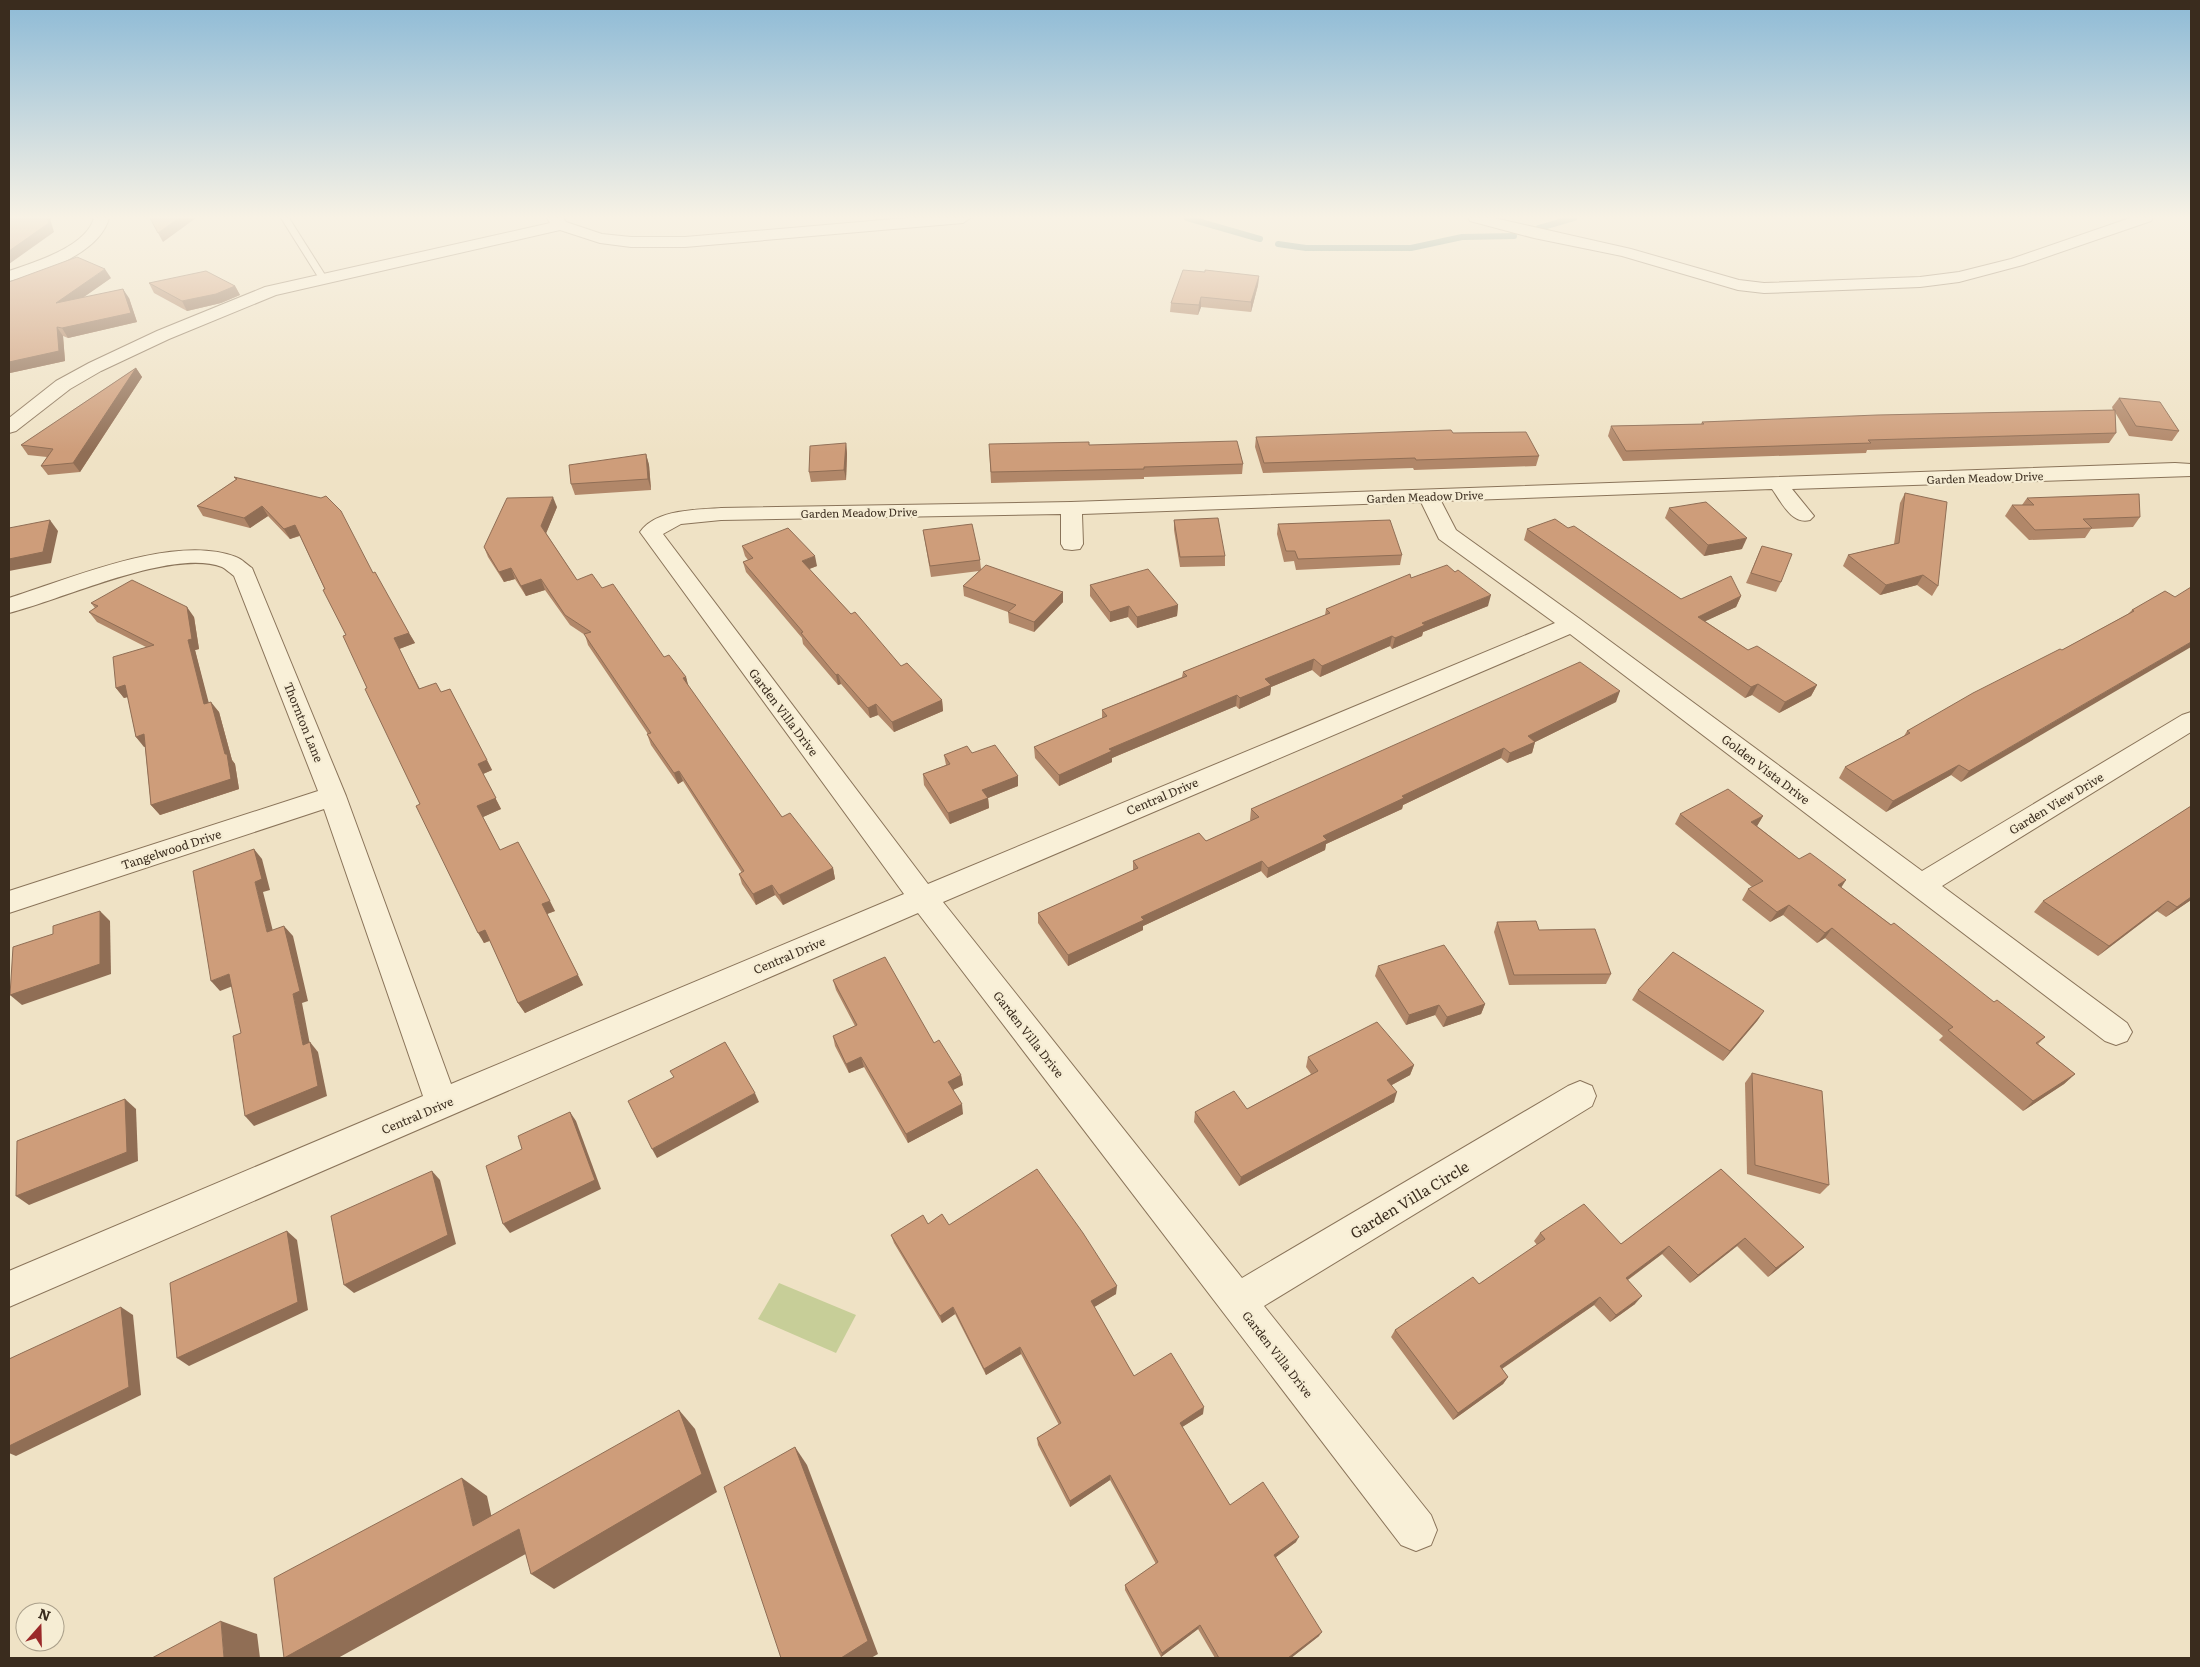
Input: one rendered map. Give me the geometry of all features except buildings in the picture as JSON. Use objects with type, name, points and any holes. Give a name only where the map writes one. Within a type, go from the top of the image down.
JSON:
[{"type":"street","points":[[9,427],[64,385],[95,367],[220,311],[259,296]]},
{"type":"street","name":"Garden Meadow Drive","points":[[651,532],[676,518],[721,514],[1071,508],[2175,469],[2191,470]]},
{"type":"street","points":[[1778,484],[1803,516]]},
{"type":"street","name":"Golden Vista Drive","points":[[1428,496],[1447,534],[1572,624],[2116,1032]]},
{"type":"street","points":[[1071,508],[1072,544]]},
{"type":"street","name":"Garden Villa Drive","points":[[651,532],[923,898],[1416,1530]]},
{"type":"street","name":"Thornton Lane","points":[[9,606],[114,572],[162,559],[200,556],[230,562],[244,573],[254,594],[333,796],[442,1104]]},
{"type":"street","name":"Central Drive","points":[[9,1289],[923,898],[1572,624]]},
{"type":"street","name":"Garden View Drive","points":[[1921,885],[2191,721]]},
{"type":"street","name":"Tangelwood Drive","points":[[9,902],[333,796]]},
{"type":"street","name":"Garden Villa Circle","points":[[1237,1301],[1580,1096]]},
{"type":"green space","points":[[779,1283],[856,1315],[836,1353],[758,1319]]}]
